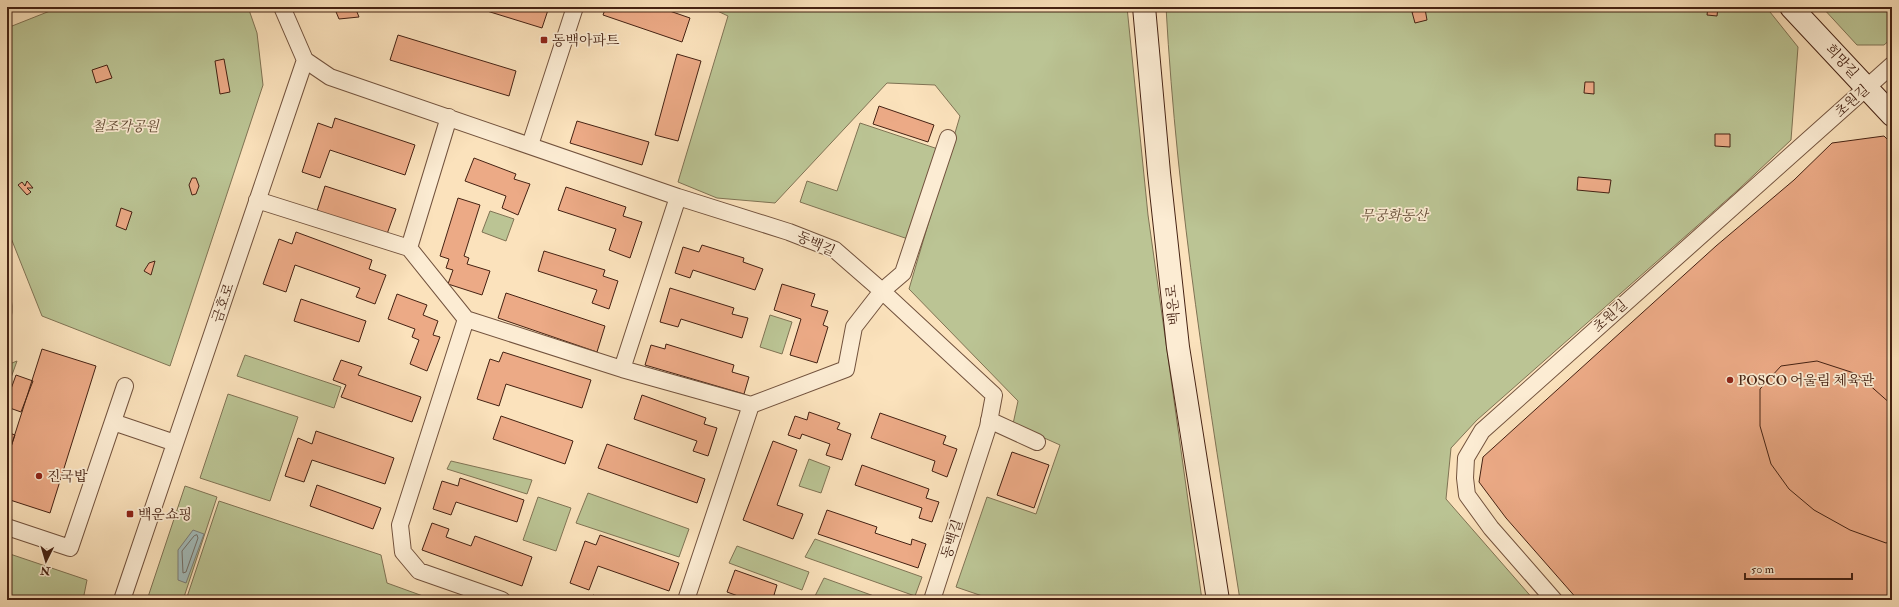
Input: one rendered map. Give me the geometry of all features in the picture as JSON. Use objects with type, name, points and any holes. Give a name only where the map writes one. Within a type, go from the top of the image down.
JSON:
[{"type":"main road","name":"백운로","points":[[1144,7],[1159,173],[1178,347],[1218,600]]},
{"type":"main road","name":"희망길","points":[[1791,7],[1892,115]]},
{"type":"street","points":[[282,7],[305,60]]},
{"type":"street","points":[[530,145],[575,7]]},
{"type":"street","name":"동백길","points":[[305,60],[330,77],[678,197],[789,232],[835,250],[882,290],[994,395],[989,420],[932,600]]},
{"type":"street","name":"금호로","points":[[122,600],[305,60]]},
{"type":"street","name":"초원길","points":[[1554,600],[1491,528],[1467,495],[1465,478],[1466,458],[1482,431],[1892,65]]},
{"type":"street","points":[[409,248],[449,117]]},
{"type":"street","points":[[257,200],[409,248],[466,319],[622,369],[751,406],[846,369],[854,327],[882,290],[903,273],[948,138]]},
{"type":"street","points":[[622,369],[678,197]]},
{"type":"street","points":[[466,319],[400,525],[403,552],[420,571],[502,600]]},
{"type":"street","points":[[7,527],[70,548],[125,386]]},
{"type":"street","points":[[686,600],[751,406]]},
{"type":"street","points":[[989,420],[1037,442]]},
{"type":"street","points":[[113,422],[175,443]]},
{"type":"green space","name":"철조각공원","points":[[60,7],[248,7],[257,33],[263,85],[170,366],[42,316],[7,228],[7,28]]},
{"type":"green space","points":[[709,7],[1127,7],[1148,215],[1202,600],[994,600],[956,587],[987,497],[1036,514],[1060,445],[1013,424],[1018,401],[909,289],[960,116],[935,85],[887,83],[775,203],[717,198],[678,182],[728,16]]},
{"type":"green space","name":"무궁화동산","points":[[1166,7],[1766,7],[1798,47],[1791,140],[1739,189],[1477,420],[1451,448],[1446,499],[1534,600],[1240,600],[1206,378],[1186,230],[1171,82]]},
{"type":"green space","points":[[1822,7],[1892,7],[1892,38],[1884,45],[1857,45]]},
{"type":"green space","points":[[860,123],[938,149],[908,239],[800,202],[807,181],[837,191]]},
{"type":"green space","points":[[490,211],[514,219],[506,241],[482,232]]},
{"type":"green space","points":[[7,283],[10,293],[12,313],[10,324],[7,329]]},
{"type":"green space","points":[[770,315],[792,322],[782,354],[760,347]]},
{"type":"green space","points":[[245,355],[341,387],[334,408],[237,376]]},
{"type":"green space","points":[[17,361],[7,389],[7,365]]},
{"type":"green space","points":[[228,394],[298,417],[270,501],[200,478]]},
{"type":"green space","points":[[809,459],[830,467],[821,493],[799,486]]},
{"type":"green space","points":[[451,461],[532,480],[527,494],[447,469]]},
{"type":"green space","points":[[185,486],[217,497],[183,600],[147,600]]},
{"type":"green space","points":[[588,493],[689,529],[679,557],[576,523]]},
{"type":"green space","points":[[538,497],[571,508],[556,551],[523,540]]},
{"type":"green space","points":[[219,501],[381,555],[387,583],[434,600],[186,600]]},
{"type":"green space","points":[[815,539],[922,577],[915,596],[805,557]]},
{"type":"green space","points":[[737,546],[809,572],[802,590],[729,563]]},
{"type":"green space","points":[[7,553],[87,580],[83,600],[7,600]]},
{"type":"green space","points":[[824,578],[885,600],[813,600]]},
{"type":"water","points":[[193,530],[204,534],[186,583],[178,580],[178,550]]},
{"type":"building","points":[[334,7],[355,7],[359,17],[339,19]]},
{"type":"building","points":[[474,7],[549,7],[542,28]]},
{"type":"building","points":[[606,7],[658,7],[690,18],[682,42],[603,15]]},
{"type":"building","points":[[1708,7],[1718,7],[1717,16],[1707,15]]},
{"type":"building","points":[[1425,9],[1427,20],[1415,23],[1412,12]]},
{"type":"building","points":[[398,35],[516,71],[509,96],[390,60]]},
{"type":"building","points":[[677,54],[701,61],[678,141],[655,135]]},
{"type":"building","points":[[224,59],[230,92],[220,94],[215,61]]},
{"type":"building","points":[[107,65],[112,78],[96,83],[92,70]]},
{"type":"building","points":[[1585,82],[1594,82],[1594,94],[1584,93]]},
{"type":"building","points":[[879,106],[934,125],[928,142],[873,124]]},
{"type":"building","points":[[335,118],[415,145],[405,175],[330,150],[320,178],[302,172],[318,123],[332,128]]},
{"type":"building","points":[[577,121],[649,142],[642,165],[570,143]]},
{"type":"building","points":[[1715,134],[1730,134],[1730,147],[1715,146]]},
{"type":"building","name":"POSCO 어울림 체육관","points":[[1884,136],[1892,144],[1892,600],[1578,600],[1506,518],[1479,482],[1483,457],[1716,246],[1794,180],[1832,143]]},
{"type":"building","points":[[474,158],[516,174],[514,179],[530,184],[518,215],[502,208],[506,196],[465,181]]},
{"type":"building","points":[[1578,177],[1611,180],[1609,193],[1577,190]]},
{"type":"building","points":[[192,178],[196,178],[199,186],[196,194],[192,195],[189,185]]},
{"type":"building","points":[[27,181],[33,188],[27,188],[31,192],[27,195],[18,185],[22,182],[25,186]]},
{"type":"building","points":[[325,186],[396,209],[387,234],[317,211]]},
{"type":"building","points":[[566,187],[626,207],[623,216],[642,222],[630,258],[609,250],[616,229],[558,210]]},
{"type":"building","points":[[458,198],[480,205],[464,256],[469,258],[467,264],[490,271],[482,295],[448,284],[453,270],[446,268],[449,259],[440,256]]},
{"type":"building","points":[[121,208],[132,212],[126,230],[116,226]]},
{"type":"building","points":[[296,232],[372,260],[369,269],[386,275],[375,304],[356,297],[360,288],[295,265],[286,292],[263,284],[279,239],[292,244]]},
{"type":"building","points":[[702,245],[744,258],[743,262],[763,269],[755,290],[693,270],[690,278],[675,273],[683,247],[699,252]]},
{"type":"building","points":[[544,251],[605,270],[603,276],[618,281],[609,309],[592,303],[597,290],[538,271]]},
{"type":"building","points":[[155,261],[151,275],[144,271],[149,263]]},
{"type":"building","points":[[782,284],[815,294],[811,306],[828,311],[823,325],[828,327],[817,363],[790,355],[801,319],[774,310]]},
{"type":"building","points":[[670,288],[734,308],[732,314],[748,318],[742,338],[681,319],[678,327],[660,322]]},
{"type":"building","points":[[506,293],[605,326],[597,352],[498,318]]},
{"type":"building","points":[[397,294],[427,305],[423,315],[438,321],[433,335],[440,337],[427,371],[410,364],[419,340],[412,337],[415,329],[388,319]]},
{"type":"building","points":[[301,299],[366,321],[359,342],[294,321]]},
{"type":"building","points":[[666,344],[734,365],[732,372],[749,377],[744,394],[645,365],[651,345],[665,349]]},
{"type":"building","points":[[42,349],[96,366],[50,513],[7,499],[7,459]]},
{"type":"building","points":[[503,352],[591,380],[582,408],[506,384],[499,406],[477,399],[490,359],[499,362]]},
{"type":"building","points":[[341,360],[362,367],[358,375],[421,397],[412,422],[341,397],[346,385],[333,380]]},
{"type":"building","points":[[1817,361],[1857,374],[1892,405],[1892,541],[1886,543],[1850,530],[1814,510],[1789,489],[1771,464],[1760,426],[1760,389],[1781,366]]},
{"type":"building","points":[[16,375],[33,381],[21,412],[7,407],[7,400]]},
{"type":"building","points":[[642,395],[706,418],[704,424],[717,428],[708,456],[693,451],[697,441],[634,419]]},
{"type":"building","points":[[809,412],[840,423],[837,429],[851,434],[842,460],[826,455],[830,444],[802,434],[800,439],[788,435],[795,416],[807,420]]},
{"type":"building","points":[[880,413],[946,436],[943,444],[957,449],[947,477],[932,471],[935,461],[871,438]]},
{"type":"building","points":[[501,416],[573,441],[565,464],[493,439]]},
{"type":"building","points":[[316,431],[394,458],[385,484],[312,460],[304,482],[285,476],[298,438],[312,444]]},
{"type":"building","points":[[7,432],[15,435],[7,459]]},
{"type":"building","points":[[773,441],[797,450],[777,505],[803,514],[793,539],[743,520]]},
{"type":"building","points":[[607,444],[705,479],[697,503],[598,468]]},
{"type":"building","points":[[1012,452],[1049,465],[1034,508],[997,495]]},
{"type":"building","points":[[862,465],[929,489],[926,498],[939,502],[932,522],[919,518],[922,508],[855,485]]},
{"type":"building","points":[[460,478],[524,500],[517,522],[456,502],[451,515],[433,509],[442,481],[458,486]]},
{"type":"building","points":[[317,485],[381,508],[373,529],[310,506]]},
{"type":"building","points":[[827,510],[877,527],[875,533],[911,545],[912,539],[926,544],[918,568],[818,534]]},
{"type":"building","points":[[432,523],[449,529],[446,537],[471,546],[475,536],[532,557],[522,586],[422,550]]},
{"type":"building","points":[[600,535],[679,563],[669,591],[598,566],[589,590],[570,583],[585,541],[596,545]]},
{"type":"building","points":[[735,570],[777,585],[774,595],[787,600],[749,600],[727,592]]},
{"type":"building","points":[[593,595],[605,600],[591,600]]},
{"type":"place","name":"동백아파트","points":[[544,40]]},
{"type":"place","name":"POSCO 어울림 체육관","points":[[1730,380]]},
{"type":"place","name":"진국밥","points":[[39,476]]},
{"type":"place","name":"백운쇼핑","points":[[130,514]]}]
